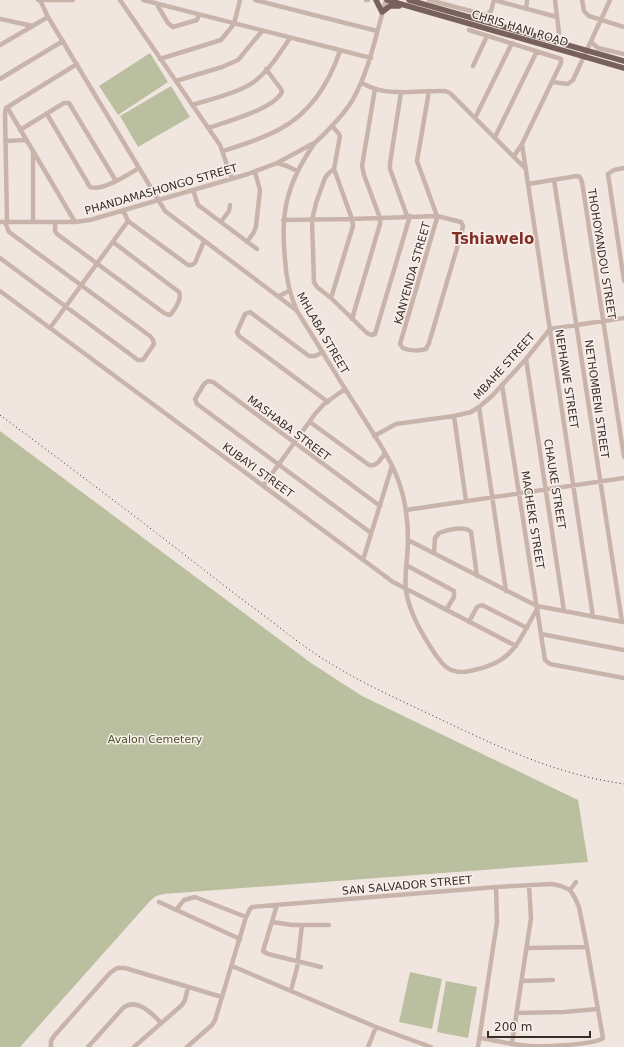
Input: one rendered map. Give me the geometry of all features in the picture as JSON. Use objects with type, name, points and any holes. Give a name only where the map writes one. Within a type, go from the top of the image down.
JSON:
[{"type":"main road","points":[[376,0],[382,12],[392,6],[417,8]]},
{"type":"main road","name":"CHRIS HANI ROAD","points":[[386,0],[624,68]]},
{"type":"main road","name":"CHRIS HANI ROAD","points":[[409,0],[624,61]]},
{"type":"street","points":[[73,0],[39,0],[162,207],[169,215],[298,311]]},
{"type":"street","points":[[120,0],[223,151],[232,179]]},
{"type":"street","points":[[143,0],[371,58]]},
{"type":"street","points":[[160,59],[218,41],[226,35],[234,24],[240,0]]},
{"type":"street","points":[[255,0],[377,31]]},
{"type":"street","name":"MHLABA STREET","points":[[386,0],[371,58],[361,83],[348,107],[316,142],[297,171],[288,194],[283,220],[284,247],[289,291],[298,311],[392,466],[400,486],[406,510],[408,540],[406,590],[414,620],[440,661],[449,670],[463,672],[485,668],[507,658],[516,646],[537,608]]},
{"type":"street","points":[[430,0],[486,15],[491,11],[494,0],[557,17]]},
{"type":"street","points":[[554,0],[559,33]]},
{"type":"street","points":[[582,0],[587,14],[600,20],[624,27]]},
{"type":"street","points":[[552,82],[566,84],[572,82],[610,0]]},
{"type":"street","points":[[526,9],[528,1]]},
{"type":"street","points":[[156,3],[156,6],[168,23],[173,27],[197,20],[199,15]]},
{"type":"street","points":[[0,46],[48,17]]},
{"type":"street","points":[[0,18],[33,26]]},
{"type":"street","points":[[469,30],[561,59],[561,63],[522,144],[514,156]]},
{"type":"street","points":[[176,81],[216,70],[238,60],[262,31]]},
{"type":"street","points":[[473,66],[488,36]]},
{"type":"street","points":[[192,105],[229,93],[256,81],[290,38]]},
{"type":"street","points":[[0,79],[62,41]]},
{"type":"street","points":[[591,42],[598,48],[624,54]]},
{"type":"street","points":[[475,118],[512,43]]},
{"type":"street","points":[[223,151],[257,140],[281,129],[303,112],[313,102],[325,85],[334,68],[340,51]]},
{"type":"street","points":[[495,137],[537,51]]},
{"type":"street","points":[[0,258],[138,360],[143,360],[154,344],[150,336],[9,232],[4,222],[5,113],[7,107],[77,64]]},
{"type":"street","points":[[208,128],[266,106],[281,95],[281,89],[266,69]]},
{"type":"street","points":[[361,83],[375,89],[401,92],[445,91],[450,93],[526,169]]},
{"type":"street","points":[[352,319],[380,224],[380,218],[362,166],[375,89]]},
{"type":"street","name":"KANYENDA STREET","points":[[429,91],[417,160],[437,216],[437,222],[400,344],[405,349],[421,350],[426,349],[428,346],[463,228],[460,222],[437,216]]},
{"type":"street","points":[[334,169],[325,178],[316,203],[312,220],[314,282],[317,287],[331,298],[369,335],[372,335],[375,334],[409,216],[390,169],[401,92]]},
{"type":"street","points":[[20,130],[64,103],[71,104],[116,181]]},
{"type":"street","points":[[7,107],[75,222]]},
{"type":"street","points":[[46,114],[90,187],[98,188],[116,181],[139,168]]},
{"type":"street","points":[[331,298],[353,226],[352,219],[334,169],[340,136],[332,126]]},
{"type":"street","points":[[5,141],[26,140]]},
{"type":"street","name":"PHANDAMASHONGO STREET","points":[[4,222],[75,222],[90,220],[255,172],[277,163],[316,142]]},
{"type":"street","name":"NEPHAWE STREET","points":[[522,144],[593,617]]},
{"type":"street","points":[[33,152],[33,222]]},
{"type":"street","points":[[277,163],[297,171]]},
{"type":"street","points":[[624,168],[614,170],[608,174],[624,281]]},
{"type":"street","points":[[247,242],[256,226],[260,190],[255,172]]},
{"type":"street","name":"THOHOYANDOU STREET","points":[[528,184],[577,176],[582,182],[624,457]]},
{"type":"street","name":"NETHOMBENI STREET","points":[[554,180],[623,622]]},
{"type":"street","points":[[193,190],[197,204],[256,249]]},
{"type":"street","points":[[221,222],[229,211],[230,205]]},
{"type":"street","points":[[123,210],[128,221],[188,265],[195,263],[204,241]]},
{"type":"street","points":[[283,220],[437,216]]},
{"type":"street","points":[[50,328],[128,221]]},
{"type":"street","points":[[55,222],[55,232],[57,234],[166,315],[173,312],[180,298],[177,290],[113,242]]},
{"type":"street","name":"KUBAYI STREET","points":[[0,291],[393,582],[516,646]]},
{"type":"street","points":[[279,296],[289,291]]},
{"type":"street","points":[[323,352],[315,356],[309,356],[252,313],[247,312],[245,314],[237,332],[238,335],[328,402]]},
{"type":"street","name":"MBAHE STREET","points":[[374,436],[396,424],[454,416],[471,412],[479,407],[502,385],[526,359],[550,329],[624,318]]},
{"type":"street","name":"CHAUKE STREET","points":[[526,359],[547,489],[564,611]]},
{"type":"street","name":"MASHABA STREET","points":[[278,464],[196,402],[195,398],[204,384],[211,381],[380,506]]},
{"type":"street","name":"MACHEKE STREET","points":[[502,385],[520,493],[544,658],[550,664],[624,678]]},
{"type":"street","points":[[263,486],[320,408],[345,389]]},
{"type":"street","points":[[479,407],[506,591]]},
{"type":"street","points":[[454,416],[466,501]]},
{"type":"street","points":[[310,422],[369,466],[376,464],[385,453]]},
{"type":"street","points":[[278,464],[371,533]]},
{"type":"street","points":[[363,560],[392,466]]},
{"type":"street","points":[[406,510],[493,496],[624,478]]},
{"type":"street","points":[[434,553],[435,538],[439,533],[463,528],[469,530],[471,532],[477,576]]},
{"type":"street","points":[[408,540],[537,608],[564,611],[623,622]]},
{"type":"street","points":[[406,565],[452,589],[454,595],[446,610]]},
{"type":"street","points":[[469,622],[475,609],[479,605],[482,605],[526,628]]},
{"type":"street","points":[[541,634],[624,650]]},
{"type":"street","points":[[479,1038],[534,1047],[570,1045],[596,1041],[603,1037],[578,904],[570,890],[576,882]]},
{"type":"street","name":"SAN SALVADOR STREET","points":[[246,918],[252,907],[496,887],[552,884],[570,890]]},
{"type":"street","points":[[512,1043],[531,918],[529,886]]},
{"type":"street","points":[[478,1047],[497,922],[496,887]]},
{"type":"street","points":[[176,910],[184,900],[195,897],[246,918],[214,1023],[187,1047]]},
{"type":"street","points":[[159,902],[240,939]]},
{"type":"street","points":[[277,905],[263,951],[268,954],[321,967]]},
{"type":"street","points":[[272,922],[286,925],[329,925]]},
{"type":"street","points":[[291,990],[298,961],[302,925]]},
{"type":"street","points":[[527,948],[587,947]]},
{"type":"street","points":[[232,966],[415,1044],[431,1047]]},
{"type":"street","points":[[51,1045],[54,1036],[114,969],[125,968],[222,997]]},
{"type":"street","points":[[522,980],[553,980]]},
{"type":"street","points":[[134,1047],[182,1005],[186,998],[188,987]]},
{"type":"street","points":[[88,1047],[123,1008],[128,1005],[134,1005],[147,1010],[161,1023]]},
{"type":"street","points":[[517,1012],[564,1012],[598,1009]]},
{"type":"street","points":[[368,1047],[376,1027]]},
{"type":"green space","points":[[150,53],[168,82],[118,115],[99,86]]},
{"type":"green space","points":[[171,86],[190,117],[138,147],[120,116]]},
{"type":"green space","name":"Avalon Cemetery","points":[[0,431],[311,663],[362,696],[578,800],[588,862],[164,894],[156,896],[20,1047],[0,1047]]},
{"type":"green space","points":[[410,972],[442,979],[432,1029],[399,1022]]},
{"type":"green space","points":[[446,981],[477,987],[468,1038],[437,1032]]},
{"type":"railway","points":[[0,415],[293,638],[333,665],[389,695],[512,752],[555,768],[600,780],[624,784]]},
{"type":"district","name":"Tshiawelo","points":[[493,239]]}]
